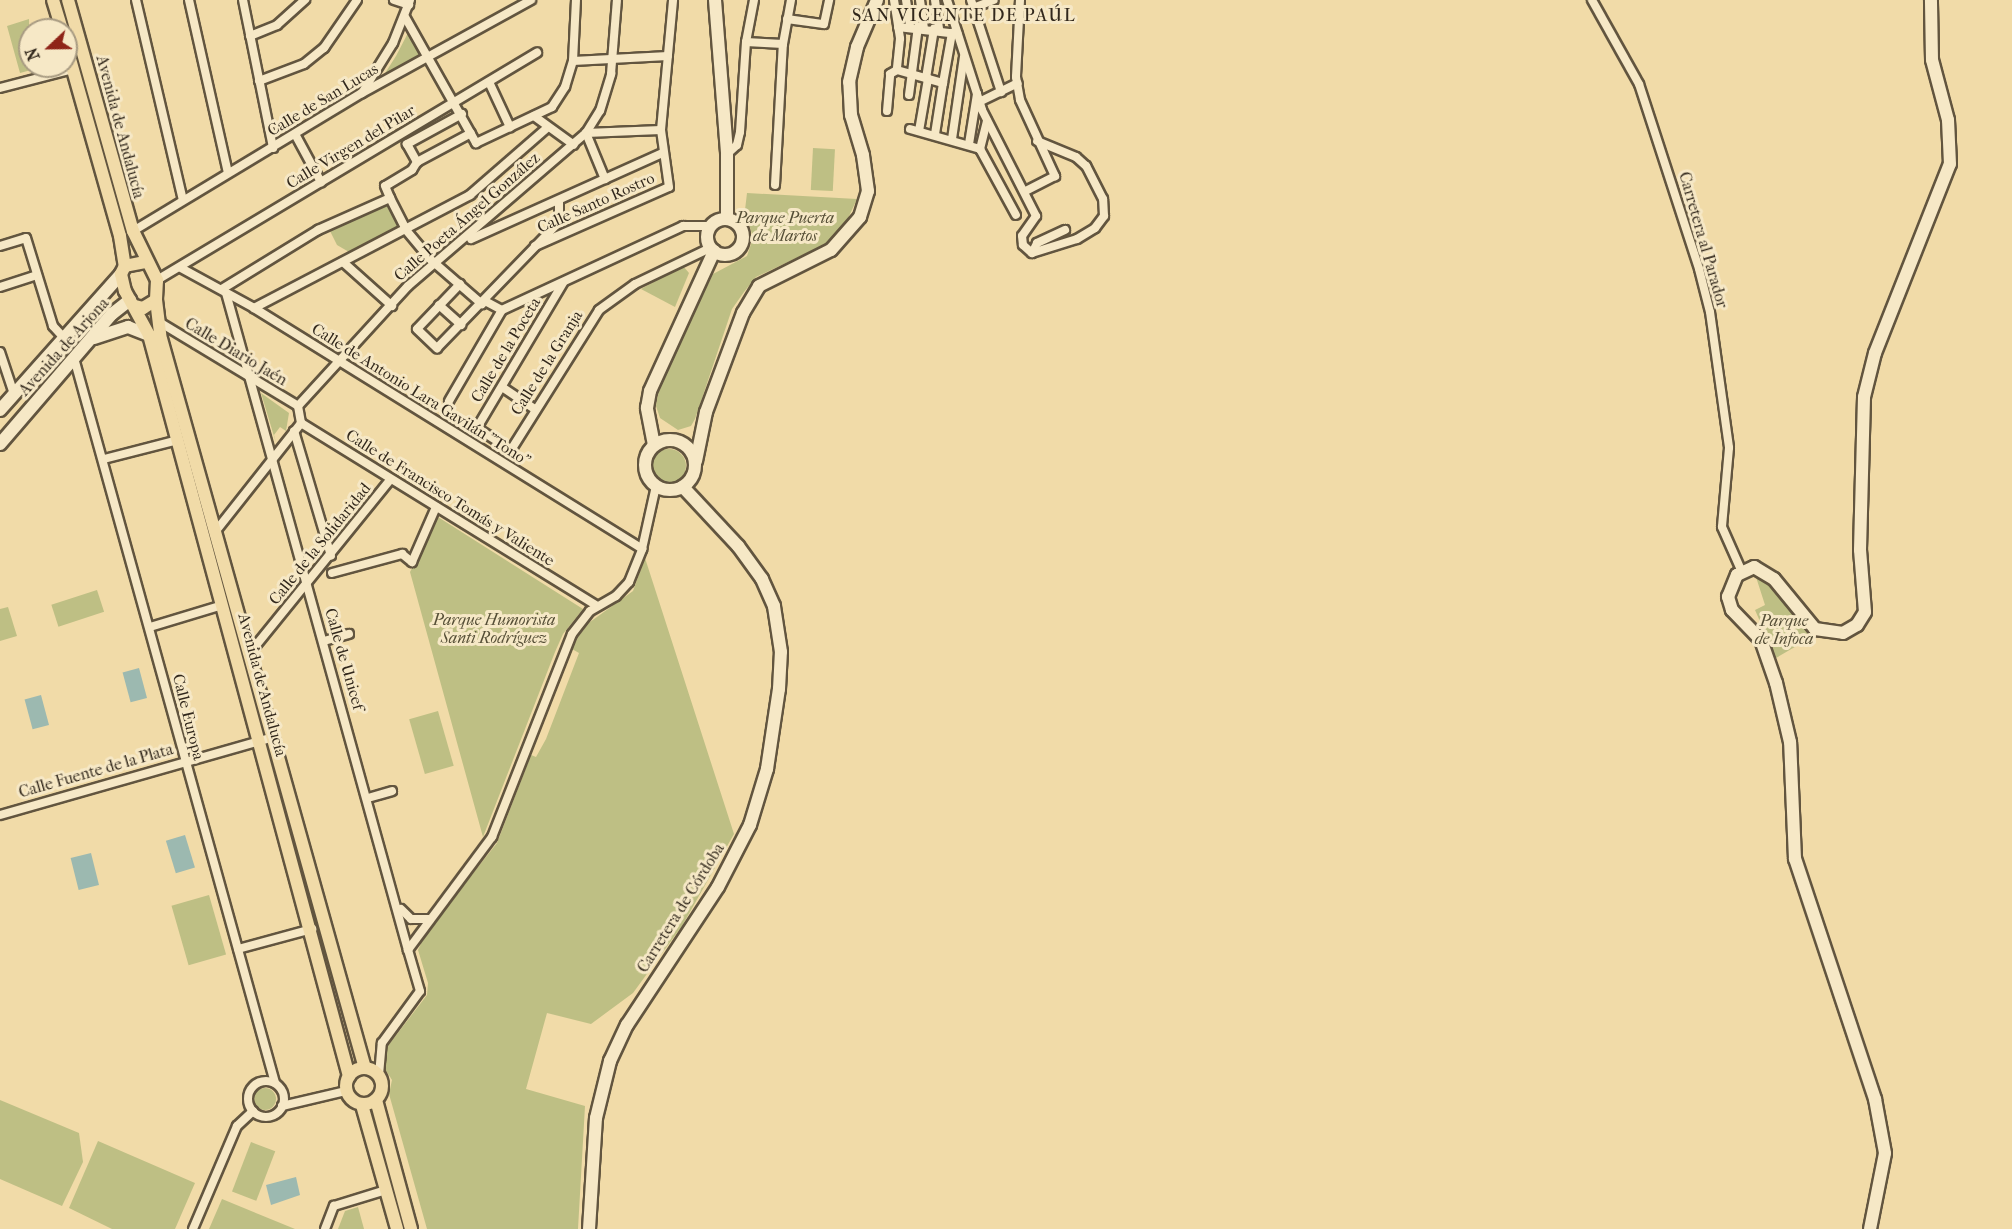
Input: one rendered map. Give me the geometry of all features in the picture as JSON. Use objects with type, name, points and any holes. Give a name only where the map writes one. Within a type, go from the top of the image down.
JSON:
[{"type":"main road","points":[[53,0],[58,18]]},
{"type":"main road","name":"Avenida de Andalucía","points":[[68,0],[133,231],[145,262]]},
{"type":"main road","name":"Avenida de Andalucía","points":[[76,78],[120,236],[123,270]]},
{"type":"main road","points":[[134,261],[145,262],[157,280],[156,300],[143,308],[132,303],[123,270],[134,261]]},
{"type":"main road","name":"Avenida de Andalucía","points":[[156,300],[159,322],[214,532],[249,654],[265,739],[349,1076]]},
{"type":"main road","name":"Avenida de Andalucía","points":[[132,303],[149,334],[223,605],[365,1068]]},
{"type":"main road","points":[[365,1068],[379,1076],[382,1091],[376,1101],[362,1105],[352,1100],[346,1091],[349,1076],[365,1068]]},
{"type":"main road","points":[[376,1101],[411,1229]]},
{"type":"main road","points":[[362,1105],[397,1229]]},
{"type":"street","points":[[136,0],[183,201]]},
{"type":"street","points":[[189,0],[228,173]]},
{"type":"street","points":[[243,0],[273,148]]},
{"type":"street","points":[[296,0],[298,10]]},
{"type":"street","points":[[250,36],[298,10],[304,0]]},
{"type":"street","points":[[259,81],[304,64],[324,48],[357,0]]},
{"type":"street","points":[[362,93],[405,17],[409,2],[393,0]]},
{"type":"street","name":"Calle de San Lucas","points":[[133,231],[362,93],[531,0]]},
{"type":"street","points":[[405,17],[456,102],[476,143],[552,107],[565,87],[573,61],[576,0]]},
{"type":"street","name":"Calle Poeta Ángel González","points":[[298,406],[437,262],[586,134],[600,111],[612,59],[617,0]]},
{"type":"street","points":[[460,244],[662,153],[661,130],[673,0]]},
{"type":"street","points":[[715,0],[727,154],[727,219]]},
{"type":"street","points":[[727,154],[737,145],[740,132],[746,42],[754,0]]},
{"type":"street","points":[[775,184],[783,44],[791,0]]},
{"type":"street","points":[[787,19],[824,24],[829,0]]},
{"type":"street","points":[[710,226],[707,238],[712,250],[650,391],[647,408],[654,445],[645,466],[656,486],[665,490],[683,487],[693,476],[704,419],[743,313],[759,285],[831,250],[860,217],[868,191],[864,155],[851,116],[849,81],[857,47],[877,0]]},
{"type":"street","points":[[894,0],[898,27],[897,70]]},
{"type":"street","points":[[906,0],[917,26]]},
{"type":"street","points":[[909,95],[909,75],[920,0]]},
{"type":"street","points":[[935,0],[937,30],[914,130],[935,134],[980,149],[1016,215]]},
{"type":"street","points":[[947,0],[955,33],[965,54],[987,121],[1026,191],[1036,216],[1022,236],[1023,245],[1032,253]]},
{"type":"street","points":[[994,0],[972,4],[1001,92]]},
{"type":"street","points":[[1020,0],[1017,84],[1037,141],[1054,176],[1026,191]]},
{"type":"street","name":"Carretera al Parador","points":[[1592,0],[1639,84],[1699,268],[1710,312],[1729,448],[1722,527],[1742,572]]},
{"type":"street","points":[[1870,1229],[1885,1153],[1877,1110],[1838,982],[1795,859],[1790,742],[1772,672],[1761,640],[1728,604],[1729,589],[1742,572],[1754,567],[1765,572],[1815,629],[1828,633],[1843,633],[1857,625],[1865,612],[1860,550],[1864,397],[1875,353],[1950,164],[1948,120],[1932,60],[1931,0]]},
{"type":"street","points":[[898,27],[917,26],[955,33]]},
{"type":"street","points":[[935,134],[955,33]]},
{"type":"street","points":[[746,42],[783,44]]},
{"type":"street","name":"Calle Virgen del Pilar","points":[[157,280],[181,268],[537,53]]},
{"type":"street","points":[[952,139],[965,54]]},
{"type":"street","points":[[573,61],[668,56]]},
{"type":"street","points":[[897,70],[944,85]]},
{"type":"street","points":[[887,111],[890,74],[897,70]]},
{"type":"street","points":[[0,88],[38,78]]},
{"type":"street","points":[[489,82],[510,127]]},
{"type":"street","points":[[978,98],[1001,92],[1017,84]]},
{"type":"street","points":[[969,144],[978,98]]},
{"type":"street","points":[[417,162],[407,144],[462,114]]},
{"type":"street","points":[[534,117],[574,145]]},
{"type":"street","points":[[980,149],[987,121]]},
{"type":"street","points":[[254,308],[471,195],[548,127]]},
{"type":"street","points":[[605,179],[586,134],[661,130]]},
{"type":"street","points":[[471,133],[417,162],[412,170],[384,186],[406,230],[430,259],[437,262],[460,284],[484,302],[502,310]]},
{"type":"street","points":[[295,134],[321,182]]},
{"type":"street","points":[[1032,253],[1077,239],[1095,228],[1104,216],[1102,199],[1086,166],[1076,158],[1037,141]]},
{"type":"street","name":"Calle Santo Rostro","points":[[536,246],[669,187],[662,153]]},
{"type":"street","points":[[224,291],[318,230],[390,198]]},
{"type":"street","name":"Calle Santo Rostro","points":[[440,305],[417,329],[437,348],[559,222],[559,201]]},
{"type":"street","points":[[449,400],[502,310],[683,226],[710,226],[727,219]]},
{"type":"street","points":[[712,250],[732,254],[741,246],[741,228],[727,219]]},
{"type":"street","points":[[1032,253],[1037,243],[1065,230]]},
{"type":"street","points":[[0,246],[26,238],[53,326],[64,338]]},
{"type":"street","name":"Calle de la Granja","points":[[511,450],[598,309],[635,284],[712,250]]},
{"type":"street","points":[[343,262],[393,306]]},
{"type":"street","name":"Calle de Antonio Lara Gavilán \"Tono\"","points":[[181,268],[254,308],[642,549]]},
{"type":"street","name":"Avenida de Arjona","points":[[0,410],[123,270]]},
{"type":"street","points":[[0,287],[37,275]]},
{"type":"street","name":"Calle de la Poceta","points":[[511,450],[477,428],[563,283]]},
{"type":"street","points":[[460,284],[440,305],[461,325]]},
{"type":"street","name":"Calle de Unicef","points":[[224,291],[398,903],[420,991],[382,1043],[379,1076]]},
{"type":"street","name":"Avenida de Arjona","points":[[0,444],[111,314],[132,303]]},
{"type":"street","name":"Calle Diario Jaén","points":[[159,322],[298,406]]},
{"type":"street","points":[[90,340],[116,328],[128,327],[149,334]]},
{"type":"street","points":[[0,352],[14,394]]},
{"type":"street","name":"Calle Europa","points":[[74,358],[150,627],[183,762],[275,1083]]},
{"type":"street","points":[[502,387],[535,409]]},
{"type":"street","points":[[214,532],[302,423],[298,406]]},
{"type":"street","points":[[654,445],[689,435],[704,419]]},
{"type":"street","name":"Calle de Francisco Tomás y Valiente","points":[[302,423],[390,480],[597,606]]},
{"type":"street","points":[[294,431],[331,556]]},
{"type":"street","points":[[104,459],[178,440]]},
{"type":"street","points":[[677,440],[689,448],[696,461]]},
{"type":"street","name":"Calle de la Solidaridad","points":[[249,654],[307,587],[390,480]]},
{"type":"street","points":[[408,950],[492,837],[572,634],[597,606],[623,590],[642,549],[656,486]]},
{"type":"street","name":"Carretera de Córdoba","points":[[588,1229],[596,1118],[610,1061],[627,1025],[718,886],[750,825],[767,769],[779,689],[781,652],[774,606],[762,579],[738,546],[683,487]]},
{"type":"street","points":[[332,573],[402,554],[412,562],[436,507]]},
{"type":"street","points":[[150,627],[223,605]]},
{"type":"street","points":[[324,641],[349,634]]},
{"type":"street","name":"Calle Fuente de la Plata","points":[[0,815],[265,739]]},
{"type":"street","points":[[368,798],[392,791]]},
{"type":"street","points":[[398,903],[411,919],[429,919]]},
{"type":"street","points":[[238,949],[312,929]]},
{"type":"street","points":[[254,1111],[249,1095],[254,1086],[264,1081],[275,1083],[282,1091],[282,1106]]},
{"type":"street","points":[[254,1111],[269,1116],[282,1106],[346,1091]]},
{"type":"street","points":[[193,1229],[237,1126],[254,1111]]},
{"type":"street","points":[[325,1229],[334,1206],[386,1190]]},
{"type":"green space","points":[[18,22],[18,66],[7,26]]},
{"type":"green space","points":[[409,31],[421,56],[382,78],[396,56]]},
{"type":"green space","points":[[813,148],[835,149],[833,191],[811,190]]},
{"type":"green space","name":"Parque Puerta de Martos","points":[[747,193],[857,199],[844,227],[830,242],[756,277],[744,292],[732,309],[695,419],[691,426],[678,430],[660,418],[656,406],[659,386],[713,274],[747,256],[753,238],[745,210]]},
{"type":"green space","points":[[388,201],[400,224],[398,229],[349,252],[337,245],[329,229]]},
{"type":"green space","points":[[683,266],[689,273],[675,307],[641,289]]},
{"type":"green space","points":[[261,393],[289,413],[286,431],[280,427],[274,435],[276,443]]},
{"type":"green space","points":[[669,449],[681,454],[686,466],[681,478],[669,483],[657,478],[652,466],[657,454]]},
{"type":"green space","name":"Parque Humorista Santi Rodríguez","points":[[438,517],[583,609],[563,634],[555,652],[483,837],[410,572]]},
{"type":"green space","points":[[645,558],[734,834],[682,926],[633,993],[591,1024],[547,1013],[526,1089],[585,1106],[578,1229],[427,1229],[389,1094],[392,1080],[383,1066],[384,1051],[427,995],[428,983],[418,950],[426,933],[497,843],[531,755],[536,757],[546,739],[579,653],[572,649],[578,637],[590,622],[633,591]]},
{"type":"green space","name":"Parque de Infoca","points":[[1756,577],[1767,583],[1812,637],[1776,658],[1755,610],[1765,605]]},
{"type":"green space","points":[[97,590],[104,612],[58,627],[51,605]]},
{"type":"green space","points":[[8,607],[17,636],[0,641],[0,609]]},
{"type":"green space","points":[[438,711],[454,766],[425,774],[409,719]]},
{"type":"green space","points":[[209,895],[226,955],[189,965],[172,906]]},
{"type":"green space","points":[[265,1088],[273,1091],[276,1099],[273,1107],[265,1110],[257,1107],[254,1099],[257,1091]]},
{"type":"green space","points":[[0,1100],[79,1133],[83,1162],[62,1206],[0,1179]]},
{"type":"green space","points":[[98,1141],[195,1183],[175,1229],[112,1229],[69,1208]]},
{"type":"green space","points":[[251,1142],[275,1151],[256,1201],[232,1191]]},
{"type":"green space","points":[[222,1199],[295,1229],[209,1229]]},
{"type":"green space","points":[[358,1207],[364,1229],[338,1229],[345,1211]]},
{"type":"water","points":[[139,668],[147,698],[131,702],[123,672]]},
{"type":"water","points":[[41,695],[49,725],[33,729],[25,699]]},
{"type":"water","points":[[185,835],[195,868],[176,873],[166,841]]},
{"type":"water","points":[[91,853],[99,885],[79,890],[71,858]]},
{"type":"water","points":[[296,1177],[300,1195],[271,1205],[266,1185]]},
{"type":"district","name":"SAN VICENTE DE PAÚL","points":[[964,16]]}]
